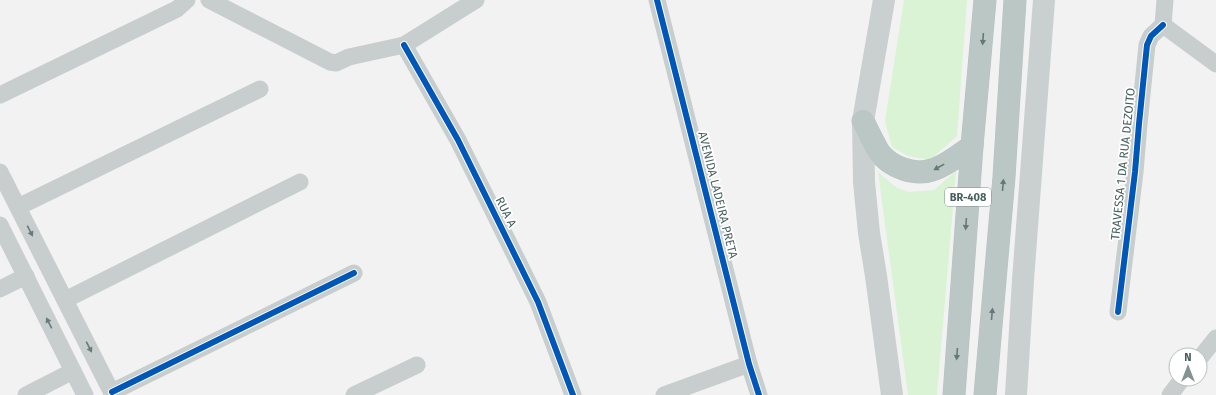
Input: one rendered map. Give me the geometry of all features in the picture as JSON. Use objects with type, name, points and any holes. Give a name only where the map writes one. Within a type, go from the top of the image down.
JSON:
[{"type":"highway","name":"BR-408","points":[[954,395],[972,146],[985,0]]},
{"type":"highway","name":"BR-408","points":[[985,395],[1004,177],[1015,0]]},
{"type":"highway","points":[[863,121],[880,153],[891,163],[904,170],[918,172],[931,171],[972,146]]},
{"type":"main road","points":[[884,0],[863,121],[864,182],[892,395]]},
{"type":"main road","points":[[1016,395],[1044,0]]},
{"type":"street","points":[[0,95],[177,9],[187,0]]},
{"type":"street","points":[[209,0],[330,62],[336,63],[349,57],[404,45],[476,0]]},
{"type":"street","name":"AVENIDA LADEIRA PRETA","points":[[657,0],[749,364],[759,395]]},
{"type":"street","points":[[1165,0],[1163,25],[1216,64]]},
{"type":"street","name":"TRAVESSA 1 DA RUA DEZOITO","points":[[1118,312],[1135,172],[1147,45],[1151,36],[1163,25]]},
{"type":"street","name":"RUA A","points":[[404,45],[458,140],[538,302],[573,395]]},
{"type":"street","points":[[18,207],[260,89]]},
{"type":"street","points":[[0,172],[113,394],[354,273]]},
{"type":"street","points":[[65,300],[300,182]]},
{"type":"street","points":[[0,225],[85,395]]},
{"type":"street","points":[[0,289],[26,276]]},
{"type":"street","points":[[1208,348],[1216,338]]},
{"type":"street","points":[[664,395],[749,364]]},
{"type":"street","points":[[354,395],[417,365]]},
{"type":"street","points":[[26,395],[73,371]]},
{"type":"green space","points":[[904,0],[967,0],[957,136],[930,160],[908,156],[892,147],[885,121]]},
{"type":"green space","points":[[956,171],[937,395],[908,395],[878,172],[897,188],[909,192],[934,190]]},
{"type":"cycle path","points":[[657,0],[749,364],[759,395]]},
{"type":"cycle path","points":[[1118,312],[1135,172],[1147,45],[1151,36],[1163,25]]},
{"type":"cycle path","points":[[404,45],[458,140],[538,302],[573,395]]},
{"type":"cycle path","points":[[112,392],[354,273]]}]
